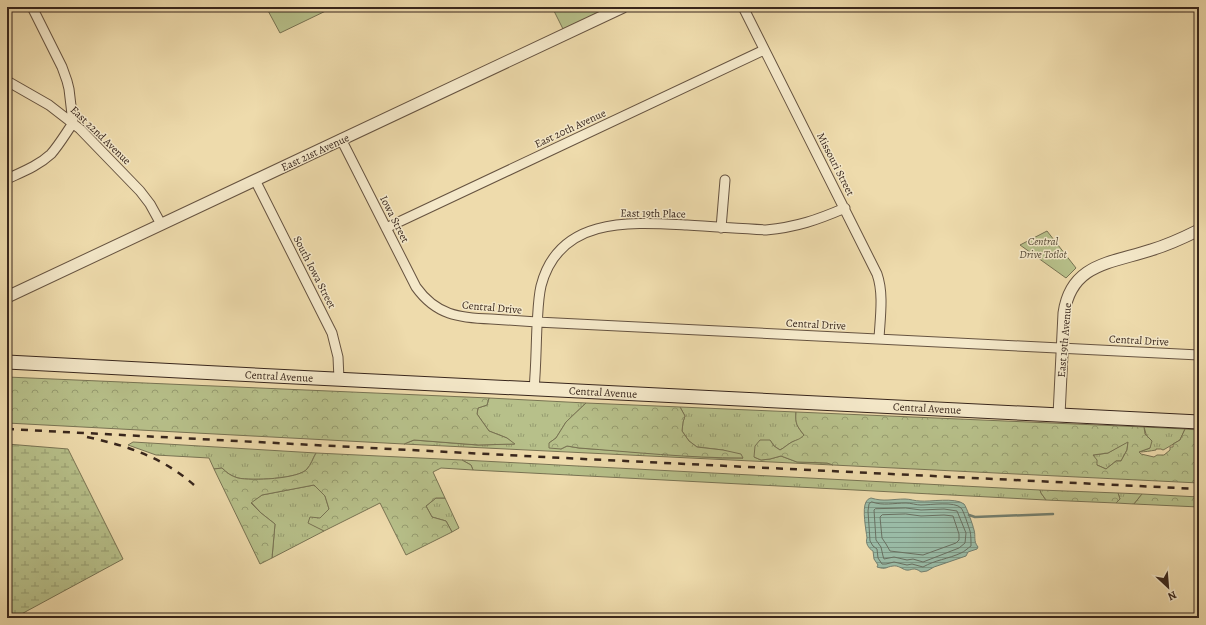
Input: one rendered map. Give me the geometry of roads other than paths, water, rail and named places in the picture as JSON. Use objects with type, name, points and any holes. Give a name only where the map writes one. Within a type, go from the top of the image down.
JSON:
[{"type":"main road","name":"Central Avenue","points":[[7,362],[1199,422]]},
{"type":"street","points":[[7,179],[32,167],[46,158],[73,123],[70,89],[65,74],[32,7]]},
{"type":"street","name":"East 21st Avenue","points":[[7,297],[623,7]]},
{"type":"street","name":"Missouri Street","points":[[743,7],[845,208],[879,279],[881,300],[879,339]]},
{"type":"street","name":"East 20th Avenue","points":[[386,228],[764,50]]},
{"type":"street","name":"East 22nd Avenue","points":[[7,81],[49,105],[86,135],[140,191],[150,204],[161,224]]},
{"type":"street","name":"Iowa Street","points":[[341,139],[416,287],[434,305]]},
{"type":"street","name":"South Iowa Street","points":[[255,180],[332,333],[338,357],[339,379]]},
{"type":"street","points":[[721,228],[725,180]]},
{"type":"street","name":"East 19th Place","points":[[534,389],[537,322],[541,286],[548,268],[561,250],[580,236],[604,227],[632,223],[766,230],[785,228],[806,224],[845,208]]},
{"type":"street","name":"East 19th Avenue","points":[[1059,415],[1064,313],[1065,304],[1070,291],[1084,275],[1102,264],[1162,246],[1199,230]]},
{"type":"street","name":"Central Drive","points":[[434,305],[451,314],[464,318],[1199,356]]},
{"type":"water","points":[[871,498],[918,501],[949,500],[960,502],[964,504],[968,512],[978,547],[977,549],[968,552],[966,556],[934,567],[927,571],[921,572],[914,569],[906,570],[895,566],[884,568],[877,567],[878,565],[874,559],[873,551],[867,544],[864,509],[866,502]]},
{"type":"waterway","points":[[969,515],[975,517],[1053,514]]},
{"type":"railway","points":[[7,429],[1199,489]]},
{"type":"railway","points":[[87,437],[117,444],[144,454],[170,467],[194,485]]},
{"type":"park label","name":"Central Drive Totlot","points":[[1043,247]]}]
